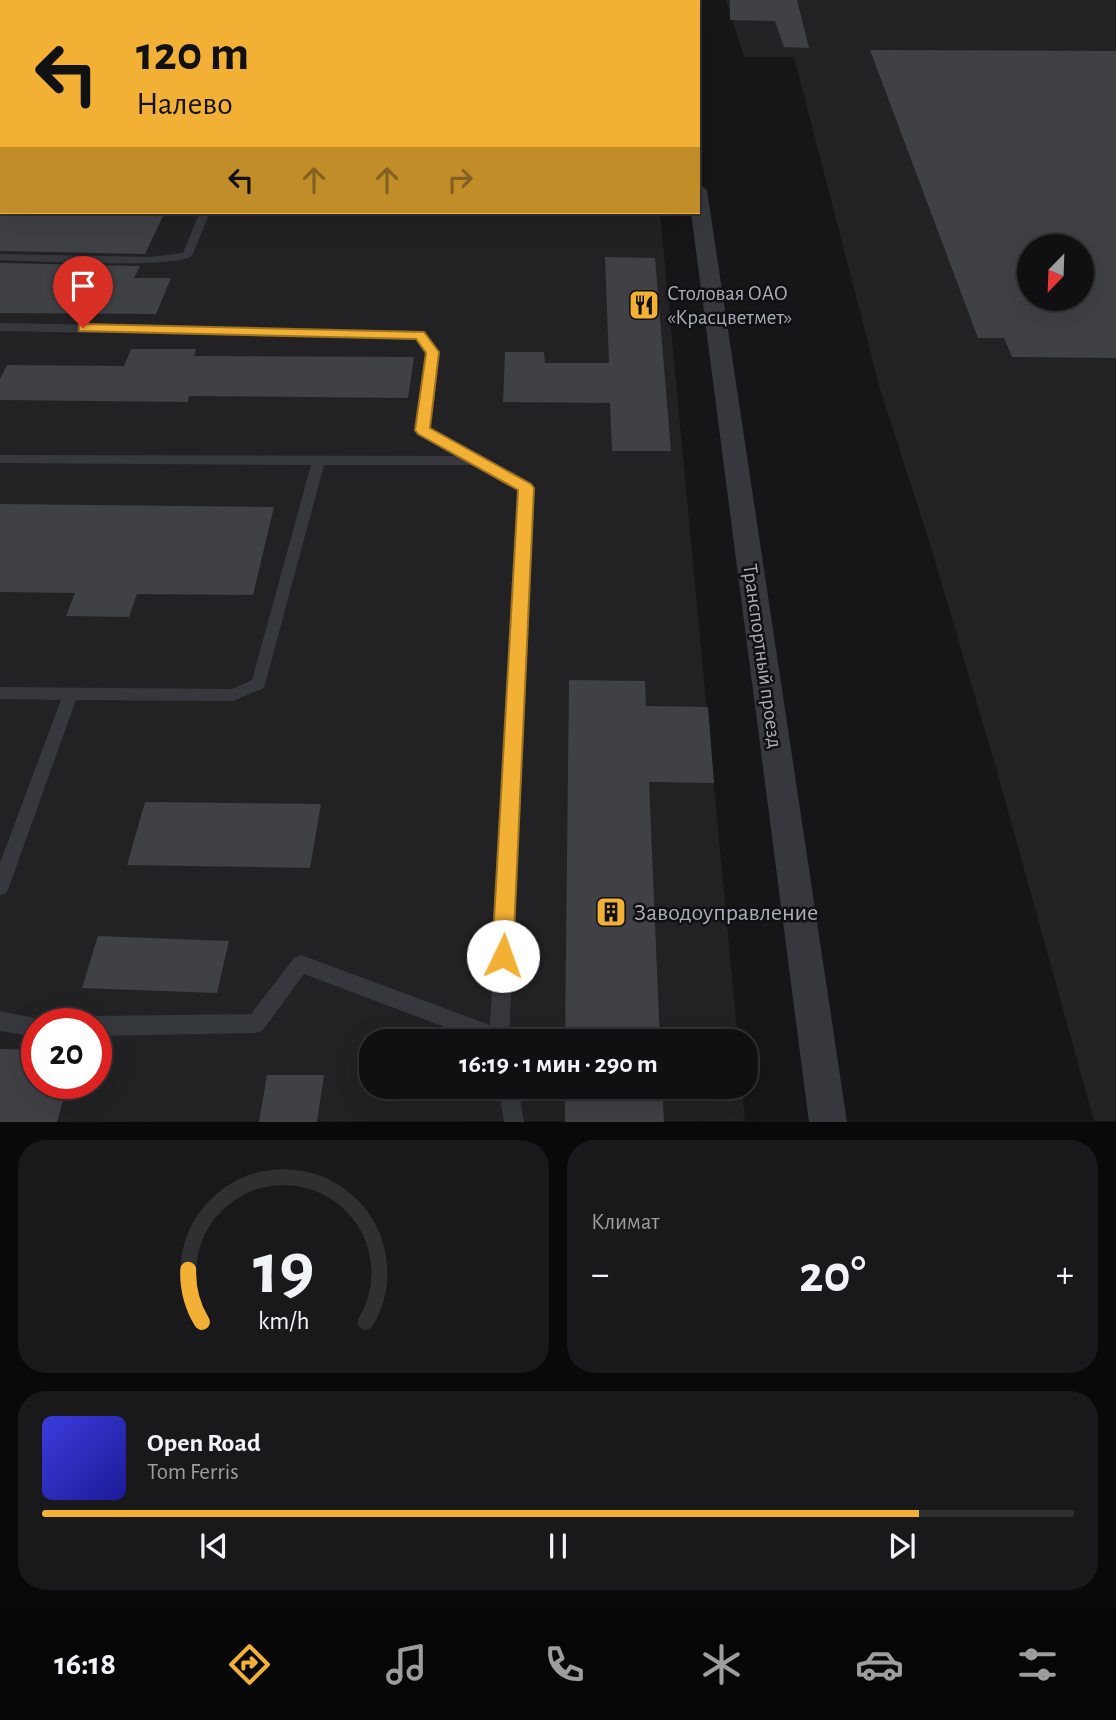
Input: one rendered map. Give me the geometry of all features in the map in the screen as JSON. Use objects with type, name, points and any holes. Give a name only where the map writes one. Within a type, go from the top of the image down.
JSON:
[{"type":"street","name":"Транспортный проезд","points":[[700,204],[828,1122]]},
{"type":"lane","points":[[0,257],[151,260],[187,256],[204,214]]},
{"type":"lane","points":[[0,327],[419,335],[433,352],[423,430],[526,488],[500,1029]]},
{"type":"lane","points":[[0,459],[478,461]]},
{"type":"lane","points":[[0,693],[233,695],[259,684],[319,460]]},
{"type":"lane","points":[[0,887],[71,693]]},
{"type":"lane","points":[[112,1026],[256,1023],[301,964],[470,1029]]},
{"type":"lane","points":[[0,1021],[21,1024]]},
{"type":"lane","points":[[510,1099],[514,1122]]},
{"type":"shaded area","points":[[726,0],[1116,0],[1116,1121],[1094,1121],[996,768],[930,544],[880,389],[794,57],[744,57]]},
{"type":"shaded area","points":[[0,214],[660,214],[737,1029],[359,1029],[359,1099],[743,1099],[745,1121],[0,1122]]},
{"type":"building","points":[[730,0],[797,0],[809,48],[784,47],[775,21],[730,20]]},
{"type":"building","points":[[870,50],[1116,51],[1116,358],[1012,357],[1004,338],[978,338]]},
{"type":"building","points":[[0,214],[164,214],[145,254],[0,251]]},
{"type":"building","points":[[605,257],[655,258],[671,451],[612,451],[610,403],[503,402],[505,352],[544,352],[545,363],[609,363]]},
{"type":"building","points":[[0,263],[140,266],[134,278],[171,278],[156,314],[0,313]]},
{"type":"building","points":[[131,349],[196,349],[194,356],[414,357],[408,398],[189,396],[188,402],[0,400],[0,379],[7,365],[124,366]]},
{"type":"building","points":[[0,504],[274,507],[253,595],[137,594],[129,617],[66,616],[75,593],[0,592]]},
{"type":"building","name":"Заводоуправление","points":[[569,680],[645,681],[646,706],[708,707],[714,783],[649,782],[659,1029],[565,1029]]},
{"type":"building","points":[[145,802],[321,804],[310,868],[127,865]]},
{"type":"building","points":[[98,936],[229,941],[217,993],[82,988]]},
{"type":"building","points":[[0,1049],[21,1050],[21,1099],[63,1099],[57,1122],[0,1122]]},
{"type":"building","points":[[267,1075],[324,1075],[317,1122],[259,1122]]},
{"type":"building","points":[[565,1099],[663,1099],[664,1122],[565,1122]]},
{"type":"place","name":"Столовая ОАО «Красцветмет»","points":[[644,305]]},
{"type":"place","name":"Заводоуправление","points":[[611,912]]},
{"type":"route","points":[[83,328],[419,335],[433,352],[423,430],[526,488],[503,956]]}]
